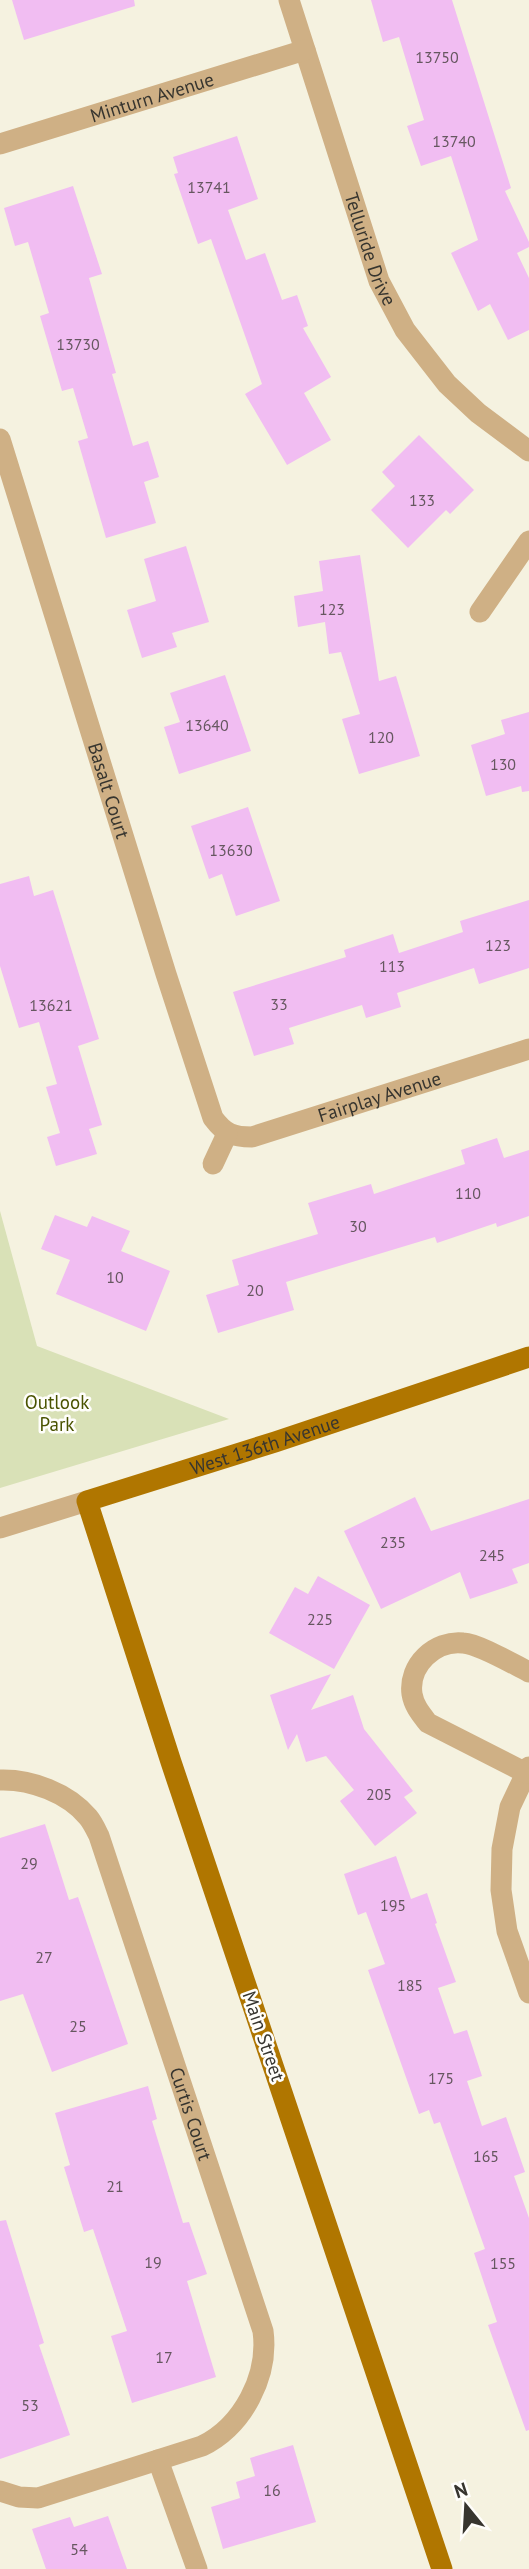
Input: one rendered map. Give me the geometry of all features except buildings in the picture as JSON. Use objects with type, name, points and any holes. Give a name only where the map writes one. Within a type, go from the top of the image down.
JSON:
[{"type":"main road","name":"West 136th Avenue","points":[[87,1501],[275,1442],[529,1357]]},
{"type":"main road","name":"Main Street","points":[[87,1501],[164,1740],[442,2569]]},
{"type":"street","name":"Telluride Drive","points":[[289,0],[370,261],[405,330],[447,384],[478,413],[529,451]]},
{"type":"street","name":"Minturn Avenue","points":[[0,144],[305,50]]},
{"type":"street","name":"Basalt Court","points":[[0,439],[213,1118],[227,1134]]},
{"type":"street","points":[[480,612],[529,541]]},
{"type":"street","name":"Fairplay Avenue","points":[[227,1134],[252,1137],[529,1049]]},
{"type":"street","points":[[213,1164],[227,1134]]},
{"type":"street","name":"West 136th Avenue","points":[[0,1528],[87,1501]]},
{"type":"street","points":[[529,1672],[466,1643],[450,1643],[437,1647],[421,1660],[413,1676],[412,1694],[418,1710],[428,1723],[528,1770],[510,1807],[502,1849],[501,1890],[508,1931],[529,1993]]},
{"type":"street","name":"Curtis Court","points":[[0,1780],[20,1780],[70,1801],[89,1818],[99,1836],[263,2331],[264,2343],[260,2374],[250,2399],[232,2424],[216,2439],[202,2446],[38,2498],[19,2497],[0,2491]]},
{"type":"street","points":[[158,2460],[197,2569]]},
{"type":"green space","name":"Outlook Park","points":[[0,1211],[37,1346],[229,1419],[0,1488]]}]
